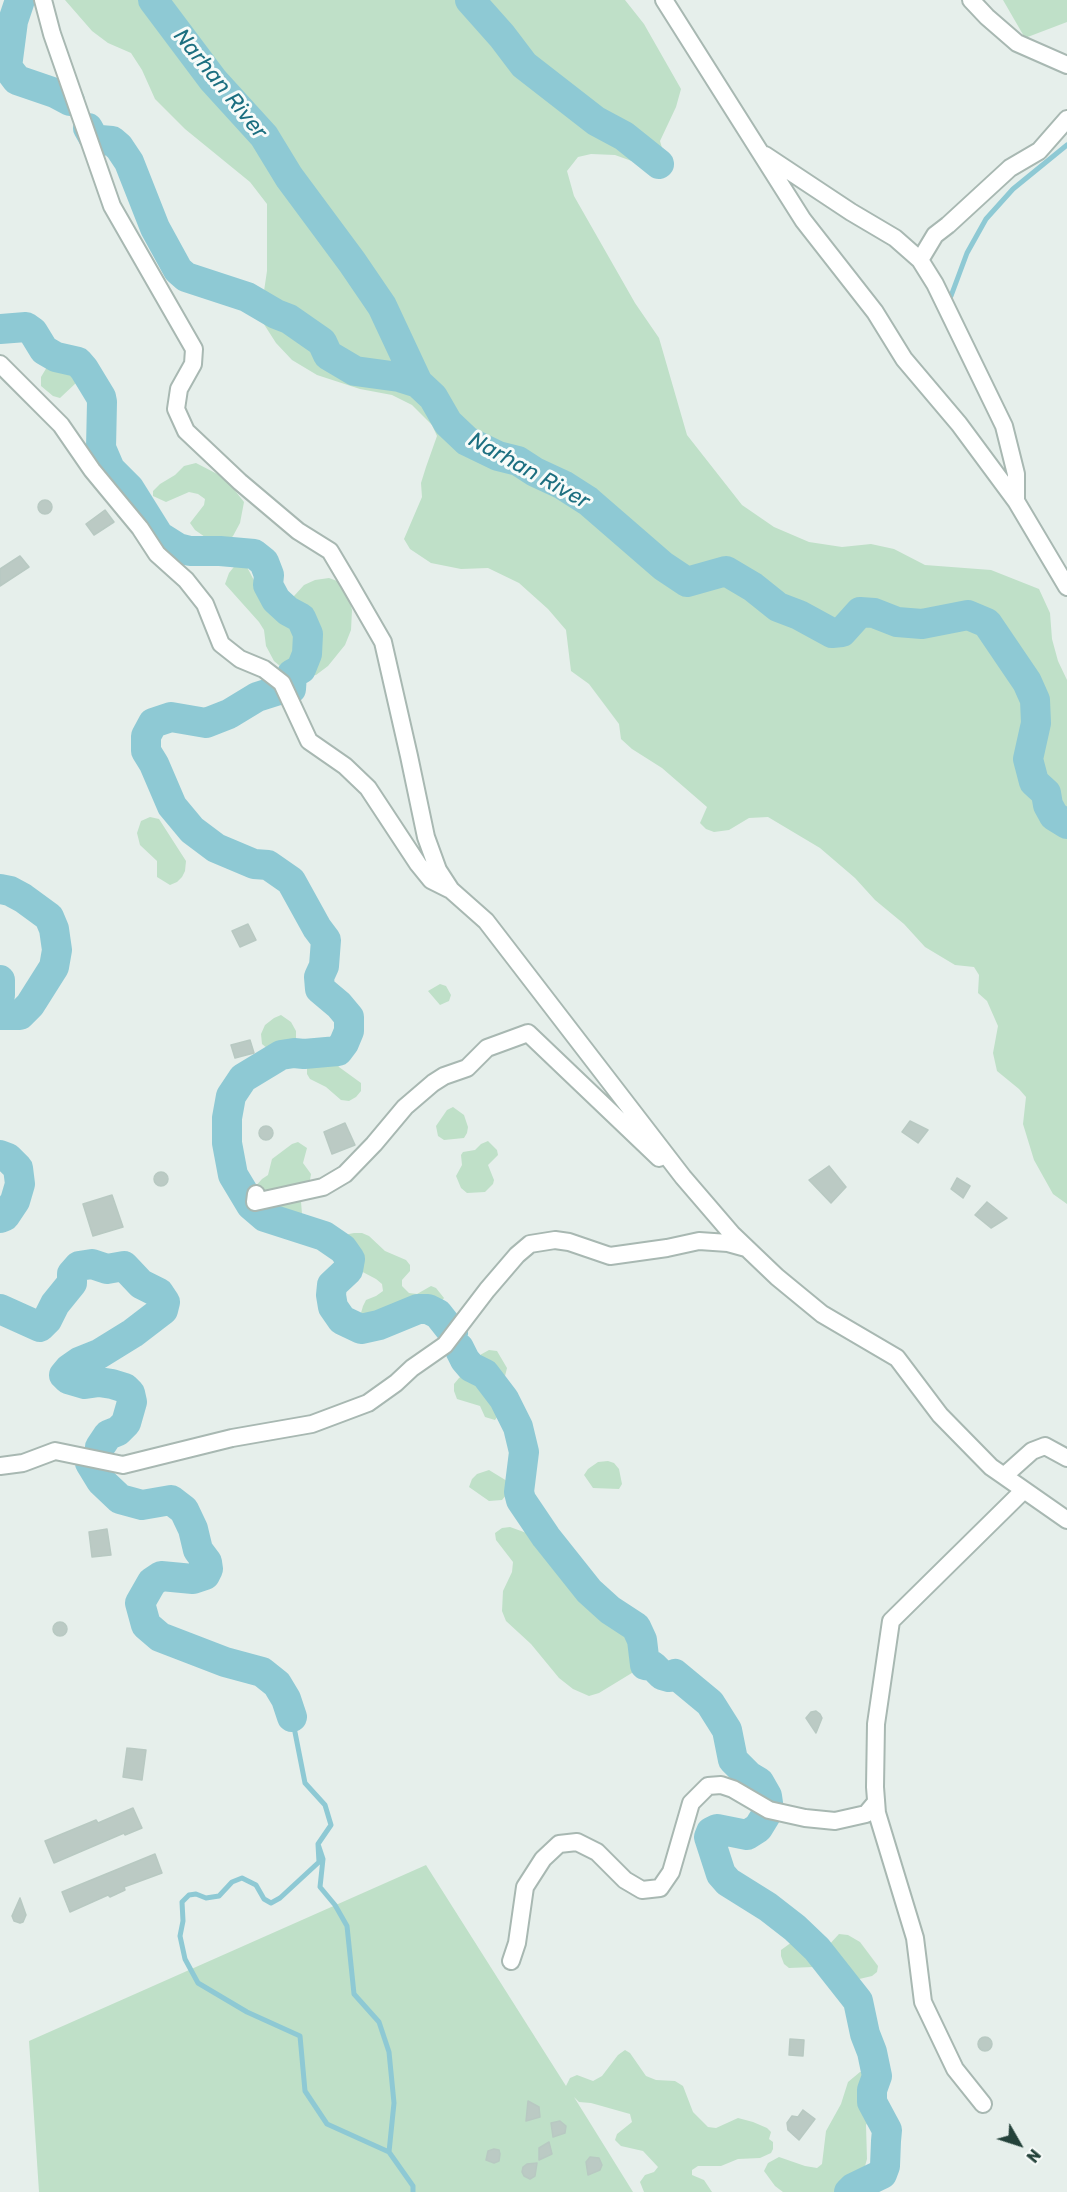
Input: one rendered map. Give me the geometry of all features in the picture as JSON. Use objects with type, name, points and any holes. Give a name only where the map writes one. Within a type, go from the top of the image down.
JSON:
[{"type":"street","points":[[43,0],[52,34],[112,206],[194,349],[194,364],[179,390],[176,409],[186,431],[240,482],[298,531],[330,551],[349,582],[383,642],[410,756],[426,837],[438,870],[451,890]]},
{"type":"street","points":[[664,0],[803,220],[875,312],[904,360],[959,424],[1016,501],[1067,587]]},
{"type":"street","points":[[972,0],[987,17],[1017,43],[1067,65]]},
{"type":"street","points":[[920,260],[935,234],[948,225],[1010,168],[1039,151],[1067,119]]},
{"type":"street","points":[[760,151],[851,212],[895,238],[920,260],[935,284],[1004,426],[1016,474],[1016,501]]},
{"type":"street","points":[[0,364],[61,425],[92,470],[140,528],[157,554],[186,580],[205,604],[221,644],[240,659],[264,669],[282,682],[309,741],[345,766],[368,788],[431,880],[451,890],[486,921],[683,1177],[732,1234],[777,1277],[822,1314],[897,1358],[940,1415],[991,1467],[1067,1520]]},
{"type":"street","points":[[256,1194],[255,1202],[323,1187],[345,1174],[405,1107],[433,1083],[444,1076],[467,1068],[487,1048],[528,1033],[623,1126],[683,1177]]},
{"type":"street","points":[[0,1466],[23,1463],[56,1451],[123,1465],[232,1438],[312,1424],[368,1403],[445,1345],[487,1290],[530,1244],[555,1240],[569,1242],[610,1257],[699,1241],[728,1243],[747,1248]]},
{"type":"street","points":[[1004,1476],[1032,1450],[1045,1446],[1067,1458]]},
{"type":"street","points":[[983,2104],[955,2069],[923,2002],[915,1938],[877,1813],[876,1724],[891,1621],[1024,1490]]},
{"type":"street","points":[[511,1961],[517,1943],[525,1887],[543,1859],[559,1844],[578,1842],[597,1852],[625,1880],[642,1890],[660,1888],[671,1872],[692,1803],[708,1786],[720,1785],[733,1789],[769,1810],[805,1818],[835,1821],[866,1814],[876,1802]]},
{"type":"green space","points":[[65,0],[625,0],[644,24],[681,89],[676,107],[660,141],[661,152],[650,164],[640,164],[615,155],[591,154],[578,157],[567,171],[574,196],[635,303],[659,338],[687,435],[742,505],[774,527],[809,542],[842,547],[871,544],[894,549],[925,565],[991,570],[1039,589],[1050,613],[1052,639],[1058,661],[1067,680],[1067,1204],[1053,1194],[1034,1160],[1023,1124],[1026,1097],[997,1071],[993,1053],[998,1026],[987,1001],[978,993],[979,975],[974,967],[955,965],[925,947],[904,924],[820,848],[768,817],[749,818],[729,830],[714,832],[706,829],[700,823],[707,807],[662,768],[632,749],[621,739],[619,724],[589,684],[571,671],[566,630],[548,609],[519,583],[488,568],[461,569],[431,563],[410,549],[404,539],[422,497],[421,483],[437,436],[432,425],[412,405],[392,395],[360,389],[317,375],[292,360],[276,343],[260,318],[267,271],[267,204],[250,182],[185,129],[155,99],[142,70],[131,53],[108,43],[92,31]]},
{"type":"green space","points":[[1003,0],[1067,0],[1067,22],[1025,38]]},
{"type":"green space","points":[[57,362],[67,366],[78,375],[77,382],[60,398],[53,396],[41,386],[41,377],[47,367]]},
{"type":"green space","points":[[196,463],[225,478],[244,502],[240,523],[226,543],[215,544],[195,530],[190,523],[204,505],[205,499],[198,494],[189,492],[166,502],[153,496],[153,491],[160,484],[184,466]]},
{"type":"green space","points":[[237,563],[246,565],[261,594],[276,604],[294,596],[304,585],[315,580],[329,578],[340,582],[347,592],[352,610],[351,630],[345,645],[328,666],[316,675],[302,677],[287,672],[274,661],[266,646],[264,630],[259,622],[225,584],[229,573]]},
{"type":"green space","points":[[150,817],[159,819],[186,861],[182,877],[170,885],[157,877],[157,861],[140,845],[137,833],[141,821]]},
{"type":"green space","points":[[440,984],[446,986],[451,995],[449,1001],[440,1005],[428,991]]},
{"type":"green space","points":[[281,1015],[291,1022],[296,1031],[296,1039],[292,1045],[284,1048],[268,1049],[262,1044],[261,1034],[265,1025]]},
{"type":"green space","points":[[321,1044],[326,1044],[339,1067],[361,1083],[361,1091],[356,1097],[349,1101],[341,1100],[326,1087],[310,1079],[307,1074],[307,1065],[310,1057]]},
{"type":"green space","points":[[453,1107],[464,1115],[468,1127],[467,1133],[464,1138],[444,1140],[438,1136],[436,1126],[447,1110]]},
{"type":"green space","points":[[488,1141],[497,1150],[498,1155],[488,1165],[494,1180],[493,1184],[485,1192],[467,1193],[461,1188],[456,1176],[462,1165],[461,1155],[463,1152],[475,1150]]},
{"type":"green space","points":[[298,1142],[307,1148],[303,1163],[311,1174],[310,1180],[300,1189],[302,1214],[298,1219],[290,1221],[268,1214],[255,1202],[254,1188],[268,1175],[272,1159]]},
{"type":"green space","points":[[354,1233],[369,1236],[385,1251],[406,1260],[410,1265],[410,1271],[402,1280],[402,1286],[409,1293],[417,1294],[431,1286],[436,1288],[444,1298],[437,1307],[408,1328],[381,1331],[365,1324],[361,1313],[363,1306],[366,1300],[383,1291],[382,1284],[338,1259],[331,1253],[330,1246],[339,1236]]},
{"type":"green space","points":[[489,1350],[497,1351],[507,1368],[505,1376],[490,1389],[502,1405],[502,1410],[495,1420],[485,1417],[480,1406],[457,1399],[454,1391],[454,1384],[459,1378],[467,1372],[480,1355]]},
{"type":"green space","points":[[598,1462],[614,1463],[619,1469],[622,1484],[619,1489],[593,1488],[584,1475]]},
{"type":"green space","points":[[489,1470],[507,1481],[509,1487],[502,1500],[489,1501],[469,1487],[477,1474]]},
{"type":"green space","points":[[510,1527],[535,1536],[569,1562],[582,1581],[592,1607],[600,1619],[621,1614],[630,1615],[648,1654],[645,1665],[599,1693],[589,1696],[573,1689],[559,1678],[531,1644],[506,1621],[502,1611],[503,1591],[512,1572],[513,1562],[496,1540],[495,1533],[502,1528]]},
{"type":"green space","points":[[426,1865],[566,2086],[570,2078],[577,2075],[593,2081],[602,2076],[618,2055],[625,2050],[630,2053],[646,2076],[656,2080],[675,2081],[683,2086],[693,2112],[708,2127],[716,2128],[738,2118],[767,2128],[771,2132],[769,2139],[773,2142],[771,2153],[760,2158],[738,2159],[721,2166],[698,2166],[692,2170],[692,2175],[704,2180],[712,2192],[644,2192],[640,2182],[645,2175],[654,2172],[658,2167],[643,2151],[621,2146],[615,2140],[617,2134],[632,2122],[630,2114],[579,2102],[574,2097],[633,2192],[39,2192],[29,2041]]},
{"type":"green space","points":[[839,1934],[848,1935],[860,1942],[878,1966],[877,1972],[872,1976],[855,1980],[848,1979],[841,1973],[826,1948]]},
{"type":"green space","points":[[792,1942],[803,1945],[810,1952],[815,1960],[813,1967],[789,1968],[784,1964],[781,1950]]},
{"type":"green space","points":[[860,2072],[869,2072],[878,2076],[886,2085],[887,2093],[866,2125],[867,2159],[864,2170],[843,2191],[783,2192],[775,2186],[764,2171],[768,2163],[779,2157],[817,2168],[822,2164],[826,2131],[841,2104],[848,2082]]},
{"type":"building","points":[[45,500],[50,502],[52,507],[50,512],[45,514],[40,512],[38,507],[40,502]]},
{"type":"building","points":[[105,510],[114,522],[94,535],[86,524]]},
{"type":"building","points":[[20,556],[29,567],[0,586],[0,569]]},
{"type":"building","points":[[248,924],[256,940],[240,947],[232,931]]},
{"type":"building","points":[[250,1040],[254,1053],[235,1058],[231,1045]]},
{"type":"building","points":[[910,1121],[928,1130],[918,1143],[902,1132]]},
{"type":"building","points":[[345,1123],[355,1145],[332,1154],[324,1132]]},
{"type":"building","points":[[266,1126],[271,1128],[273,1133],[271,1138],[266,1140],[261,1138],[259,1133],[261,1128]]},
{"type":"building","points":[[829,1166],[846,1187],[831,1203],[809,1180]]},
{"type":"building","points":[[161,1172],[166,1174],[168,1179],[166,1184],[161,1186],[156,1184],[154,1179],[156,1174]]},
{"type":"building","points":[[957,1178],[970,1186],[963,1198],[951,1189]]},
{"type":"building","points":[[112,1195],[123,1227],[93,1236],[83,1204]]},
{"type":"building","points":[[987,1202],[1007,1218],[991,1228],[975,1215]]},
{"type":"building","points":[[107,1529],[111,1555],[92,1557],[89,1532]]},
{"type":"building","points":[[60,1622],[65,1624],[67,1629],[65,1634],[60,1636],[55,1634],[53,1629],[55,1624]]},
{"type":"building","points":[[816,1711],[822,1718],[816,1733],[806,1718],[811,1712]]},
{"type":"building","points":[[127,1748],[146,1750],[142,1780],[123,1777]]},
{"type":"building","points":[[133,1808],[142,1828],[125,1835],[124,1833],[54,1863],[45,1841]]},
{"type":"building","points":[[155,1854],[162,1873],[124,1887],[125,1890],[110,1897],[108,1895],[70,1912],[62,1892]]},
{"type":"building","points":[[20,1898],[26,1915],[20,1923],[14,1921],[12,1916]]},
{"type":"building","points":[[985,2037],[990,2039],[992,2044],[990,2049],[985,2051],[980,2049],[978,2044],[980,2039]]},
{"type":"building","points":[[790,2039],[804,2040],[803,2056],[789,2055]]},
{"type":"building","points":[[528,2101],[539,2107],[540,2117],[526,2121]]},
{"type":"building","points":[[803,2110],[815,2119],[799,2140],[788,2130],[787,2123],[792,2116],[798,2117]]},
{"type":"building","points":[[560,2121],[566,2126],[565,2133],[553,2137],[551,2123]]},
{"type":"building","points":[[549,2142],[552,2154],[539,2160],[539,2148]]},
{"type":"building","points":[[499,2150],[500,2154],[499,2161],[494,2163],[486,2160],[488,2151]]},
{"type":"building","points":[[590,2157],[599,2158],[602,2165],[600,2170],[588,2175],[586,2162]]},
{"type":"building","points":[[537,2163],[535,2176],[530,2179],[524,2176],[523,2167]]},
{"type":"waterway","name":"Narhan River","points":[[20,0],[13,21],[7,67],[17,80],[55,93],[70,101]]},
{"type":"waterway","name":"Narhan River","points":[[153,0],[213,80],[264,136],[289,177],[352,262],[382,306],[418,383]]},
{"type":"waterway","name":"Narhan River","points":[[470,0],[524,65],[596,121],[624,136],[659,164]]},
{"type":"waterway","name":"Narhan River","points":[[88,128],[93,137],[112,141],[129,162],[155,228],[178,270],[186,277],[247,297],[289,319],[322,342],[328,355],[355,371],[399,377],[418,383],[433,397],[448,423],[467,441],[498,456],[518,461],[588,501],[663,566],[687,582],[726,571],[753,587],[778,607],[799,615],[832,633],[842,632],[860,612],[874,613],[897,622],[922,624],[968,615],[987,623],[1027,682],[1035,700],[1036,723],[1028,759],[1034,782],[1046,793],[1048,805],[1054,816],[1067,824]]},
{"type":"waterway","points":[[951,296],[967,253],[986,219],[1013,189],[1067,145]]},
{"type":"waterway","name":"Narhan River","points":[[0,329],[26,327],[33,332],[44,350],[56,357],[78,362],[84,369],[101,397],[101,448],[110,469],[129,488],[159,536],[178,548],[190,551],[254,554],[264,562],[269,575],[268,585],[276,600],[288,611],[301,618],[308,634],[307,654],[301,669],[292,674],[291,689],[291,683]]},
{"type":"waterway","name":"Narhan River","points":[[279,690],[257,697],[229,714],[206,723],[171,717],[153,723],[146,736],[146,751],[172,806],[192,830],[216,848],[254,864],[268,865],[291,881],[326,940],[324,966],[319,977],[320,989],[349,1017],[349,1031],[338,1051],[281,1055],[243,1078],[231,1096],[227,1118],[227,1143],[233,1175],[251,1205],[265,1217],[324,1236],[343,1249],[350,1259],[348,1270],[332,1285],[331,1295],[333,1307],[342,1320],[361,1329],[379,1325],[418,1309],[428,1309],[438,1314],[453,1333]]},
{"type":"waterway","name":"Narhan River","points":[[0,889],[23,898],[49,917],[54,929],[57,950],[54,967],[30,1005],[20,1015],[0,1015]]},
{"type":"waterway","name":"Narhan River","points":[[0,980],[0,995]]},
{"type":"waterway","name":"Narhan River","points":[[0,1155],[8,1158],[18,1168],[20,1184],[15,1201],[5,1216],[0,1218]]},
{"type":"waterway","name":"Narhan River","points":[[0,1309],[40,1327],[72,1283],[72,1274],[79,1266],[92,1264],[107,1269],[124,1266],[141,1284],[159,1293],[165,1302],[163,1310],[133,1333],[99,1354],[79,1362],[64,1375],[68,1379],[85,1384],[99,1382],[112,1384],[125,1388],[130,1393],[132,1402],[126,1423],[118,1431],[108,1435],[100,1447]]},
{"type":"waterway","name":"Narhan River","points":[[459,1348],[471,1367],[485,1374],[504,1399],[518,1427],[524,1452],[519,1492],[521,1500],[546,1537],[589,1591],[610,1610],[636,1627],[642,1640],[645,1665],[653,1666],[662,1675],[669,1677],[675,1674],[710,1703],[727,1730],[733,1760],[749,1776],[759,1782],[767,1796],[769,1810],[758,1828],[747,1835],[717,1829],[711,1832],[709,1837],[721,1874],[728,1882],[768,1907],[795,1928],[817,1949],[858,2001],[877,2076],[872,2090],[872,2102],[887,2130],[885,2166],[882,2174],[849,2192]]},
{"type":"waterway","name":"Narhan River","points":[[90,1463],[101,1481],[120,1499],[142,1505],[171,1500],[184,1510],[193,1529],[198,1550],[207,1562],[208,1569],[205,1575],[193,1579],[161,1576],[152,1582],[140,1603],[146,1625],[160,1637],[225,1662],[262,1672],[277,1684],[286,1699],[292,1717]]},
{"type":"waterway","name":"Narhan River","points":[[292,1717],[305,1783],[325,1805],[331,1825],[318,1844],[323,1859],[320,1887],[335,1905],[347,1926],[354,1994],[379,2022],[389,2052],[394,2103],[389,2152],[413,2186],[413,2192]]},
{"type":"waterway","name":"Narhan River","points":[[318,1844],[319,1862],[280,1898],[271,1903],[264,1899],[256,1885],[242,1878],[232,1882],[219,1896],[206,1898],[196,1894],[189,1895],[182,1902],[183,1921],[180,1936],[185,1959],[198,1983],[247,2012],[300,2036],[305,2091],[327,2124],[389,2152]]}]
